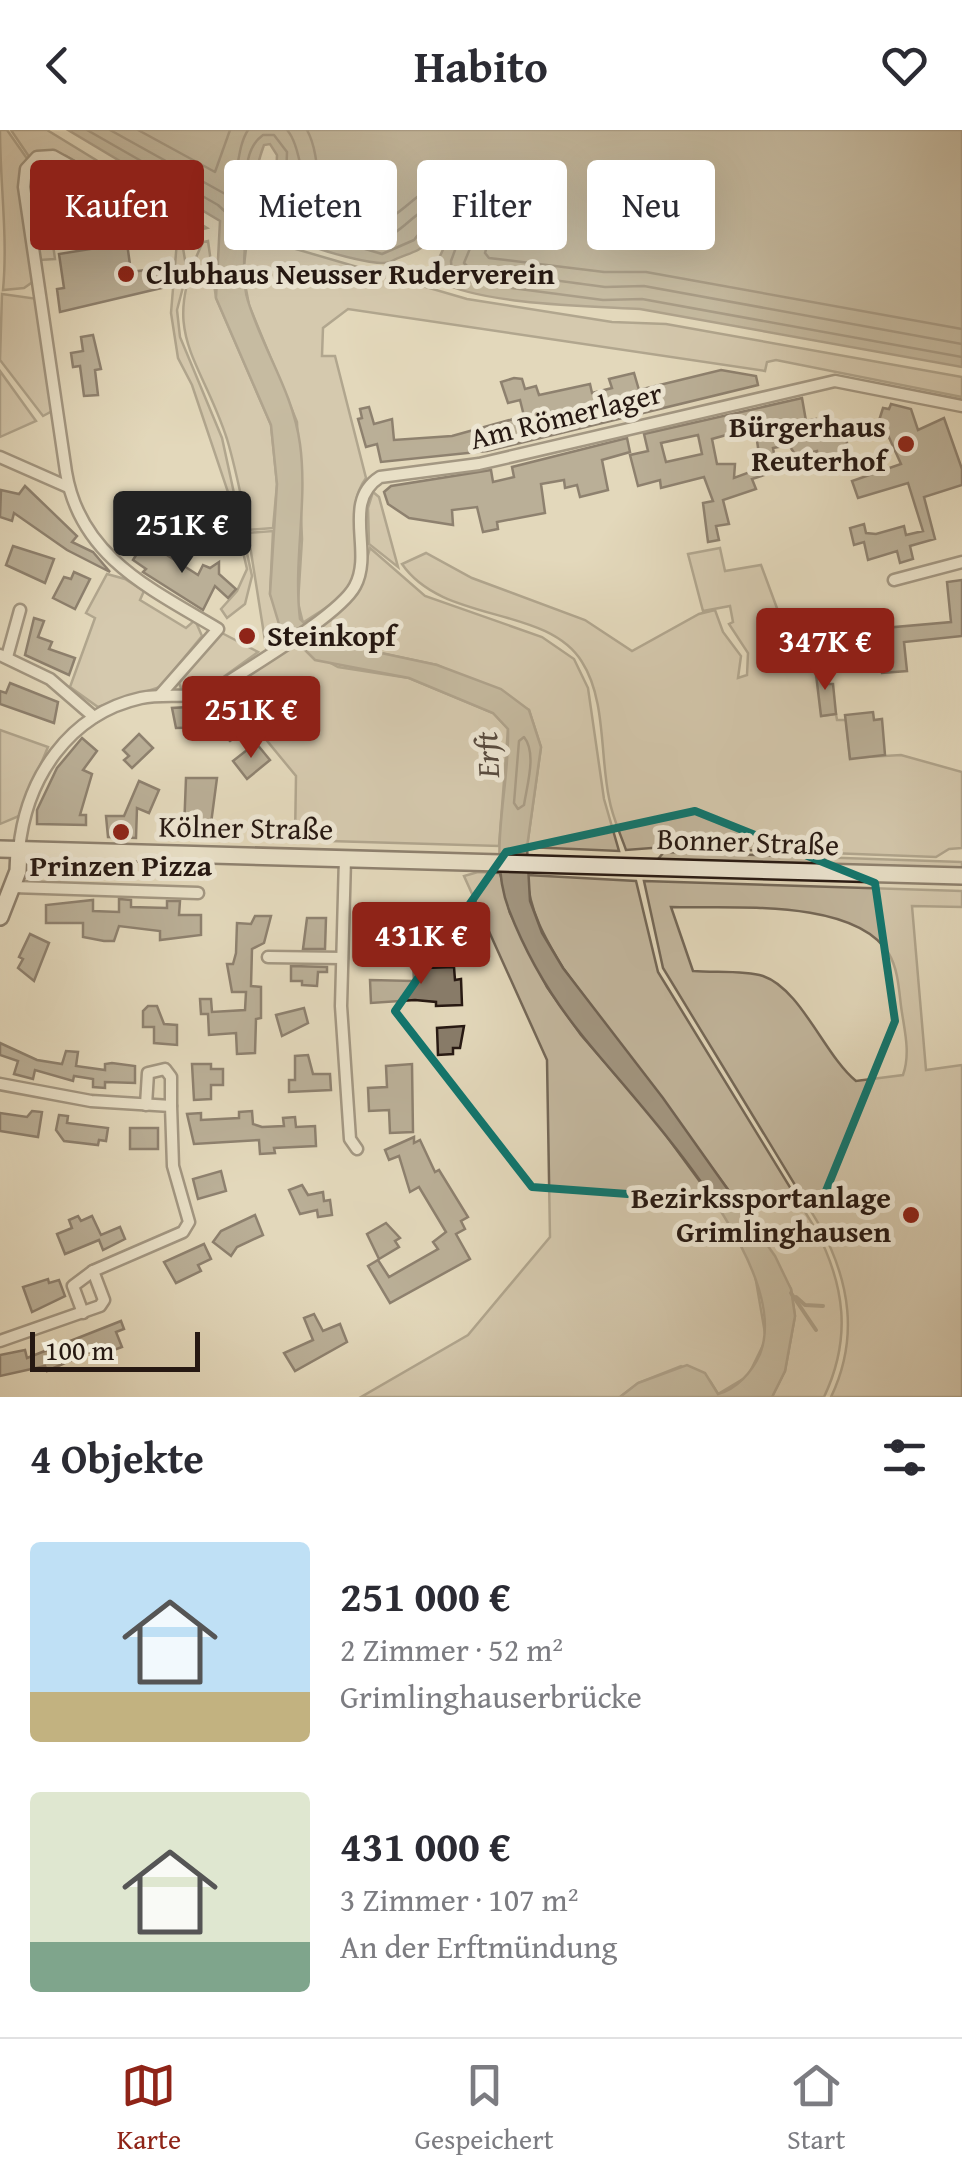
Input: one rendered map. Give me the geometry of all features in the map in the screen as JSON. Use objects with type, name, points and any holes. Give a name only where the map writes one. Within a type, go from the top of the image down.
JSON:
[{"type":"main road","name":"Kölner Straße","points":[[0,850],[533,863]]},
{"type":"main road","points":[[0,917],[12,887],[19,850]]},
{"type":"main road","name":"Bonner Straße","points":[[533,863],[962,876]]},
{"type":"street","points":[[34,160],[53,156],[60,160]]},
{"type":"street","points":[[30,165],[24,187],[30,228]]},
{"type":"street","points":[[19,850],[35,795],[60,745],[94,717],[127,702],[160,695],[218,629],[136,580],[106,556],[85,528],[68,488],[33,250]]},
{"type":"street","name":"Am Römerlager","points":[[160,695],[208,693],[328,612],[356,585],[362,562],[361,501],[380,477],[480,464],[838,381],[962,406]]},
{"type":"street","points":[[0,457],[68,488]]},
{"type":"street","points":[[894,580],[962,562]]},
{"type":"street","points":[[20,610],[4,656],[50,679],[94,717]]},
{"type":"street","points":[[345,858],[340,1006],[350,1139],[357,1149]]},
{"type":"street","points":[[12,887],[198,893]]},
{"type":"street","points":[[268,957],[342,958]]},
{"type":"street","points":[[83,1313],[73,1286],[93,1272],[188,1228],[173,1166],[171,1077],[165,1069],[148,1073],[146,1105]]},
{"type":"street","points":[[0,1084],[91,1101],[170,1106]]},
{"type":"street","points":[[0,1341],[83,1313],[104,1300],[93,1272]]},
{"type":"highlighted area","points":[[695,811],[875,883],[895,1021],[819,1208],[532,1187],[395,1011],[506,852]]},
{"type":"shaded area","points":[[0,130],[7,130],[28,160],[34,281],[24,288],[3,290]]},
{"type":"shaded area","points":[[11,130],[47,130],[96,160],[73,160],[55,153],[30,158]]},
{"type":"shaded area","points":[[208,241],[216,298],[271,425],[277,484],[273,528],[248,530],[227,439],[188,344],[184,300],[190,273],[200,250],[204,250],[204,242]]},
{"type":"shaded area","points":[[38,250],[54,250],[55,259],[39,260]]},
{"type":"shaded area","points":[[176,250],[183,250],[187,272],[177,310],[180,337],[222,438],[252,576],[245,604],[227,618],[221,609],[237,591],[247,569],[231,501],[192,385],[178,358],[171,313]]},
{"type":"shaded area","points":[[246,250],[299,250],[467,299],[612,322],[666,324],[962,377],[962,397],[776,360],[767,362],[765,371],[348,309],[323,328],[322,356],[335,356],[366,478],[356,505],[356,563],[342,595],[303,623],[298,603],[302,539],[297,422],[249,305],[243,273]]},
{"type":"shaded area","points":[[2,294],[38,299],[54,410],[43,416],[0,360]]},
{"type":"shaded area","points":[[0,371],[36,421],[0,437]]},
{"type":"shaded area","points":[[373,492],[379,497],[398,567],[369,544],[368,508]]},
{"type":"shaded area","points":[[273,531],[270,594],[286,635],[266,647],[248,533]]},
{"type":"shaded area","points":[[370,548],[425,596],[542,637],[574,659],[588,688],[604,799],[619,851],[527,847],[541,747],[529,710],[437,665],[332,643],[311,631],[357,594]]},
{"type":"shaded area","points":[[720,548],[725,571],[761,565],[788,638],[816,634],[816,677],[826,677],[822,716],[836,714],[837,720],[846,720],[850,758],[901,755],[962,772],[962,848],[949,849],[936,857],[665,847],[626,850],[609,798],[595,693],[582,662],[566,644],[545,631],[442,597],[420,583],[402,564],[426,553],[472,578],[585,620],[632,651],[699,614],[715,610],[723,632],[741,656],[738,678],[747,675],[748,653],[729,624],[733,622],[730,606],[703,611],[688,554]]},
{"type":"shaded area","points":[[107,574],[144,591],[140,600],[186,628],[195,620],[202,636],[160,687],[98,707],[70,687],[95,618],[86,613]]},
{"type":"shaded area","points":[[220,632],[258,652],[215,683],[182,691],[178,680]]},
{"type":"shaded area","points":[[294,643],[338,667],[409,678],[493,713],[508,729],[499,846],[295,840],[296,776],[226,691]]},
{"type":"shaded area","points":[[0,730],[48,747],[19,816],[0,824]]},
{"type":"shaded area","points":[[664,852],[962,862],[962,870],[658,859]]},
{"type":"shaded area","points":[[500,873],[510,913],[547,987],[581,1035],[654,1119],[742,1239],[755,1275],[766,1339],[748,1376],[718,1394],[710,1381],[681,1366],[638,1383],[620,1397],[361,1397],[468,1335],[550,1237],[547,1060],[464,876]]},
{"type":"shaded area","points":[[527,875],[636,881],[658,972],[815,1228],[833,1270],[841,1333],[839,1354],[824,1397],[772,1397],[785,1371],[795,1316],[791,1289],[744,1211],[563,968],[535,912]]},
{"type":"shaded area","points":[[644,881],[962,891],[962,907],[912,906],[926,1070],[962,1065],[962,1397],[831,1397],[840,1375],[848,1332],[844,1289],[830,1247],[663,968]],"holes":[[[671,907],[789,910],[849,923],[872,936],[889,954],[896,973],[906,1041],[903,1075],[856,1081],[789,994],[763,976],[693,971]]]},
{"type":"water","points":[[68,130],[962,130],[962,367],[640,309],[538,303],[484,295],[440,282],[439,258],[443,250],[567,250],[567,160],[417,160],[417,250],[382,263],[322,250],[397,250],[397,160],[277,160],[270,144],[264,145],[260,160],[224,160],[224,250],[245,250],[248,301],[291,407],[300,444],[300,619],[321,640],[437,665],[501,689],[529,710],[541,747],[527,847],[530,901],[542,933],[563,968],[663,1098],[775,1256],[791,1289],[795,1316],[785,1371],[772,1397],[620,1397],[638,1383],[687,1365],[705,1373],[718,1394],[743,1379],[760,1354],[765,1317],[754,1275],[733,1231],[704,1185],[570,1020],[540,975],[516,926],[500,866],[508,729],[493,713],[409,678],[315,660],[279,624],[270,594],[277,484],[271,425],[216,298],[220,221],[204,211],[204,160],[118,160]]},
{"type":"building","points":[[128,250],[131,272],[167,267],[170,286],[60,312],[57,289],[64,288],[59,254]]},
{"type":"building","points":[[93,335],[101,369],[95,370],[98,395],[84,396],[80,366],[73,367],[71,353],[83,351],[81,337]]},
{"type":"building","points":[[721,370],[756,376],[758,385],[487,451],[381,462],[377,444],[366,447],[358,419],[362,418],[360,409],[369,407],[374,424],[392,419],[394,440],[452,436],[524,416],[520,400],[508,403],[501,382],[514,378],[522,379],[525,389],[536,386],[539,395],[590,384],[592,393],[612,388],[609,379],[634,373],[639,390]]},
{"type":"building","points":[[802,398],[806,421],[816,419],[818,431],[844,427],[850,459],[819,464],[817,451],[796,456],[789,445],[773,448],[777,471],[752,479],[756,489],[723,500],[729,524],[716,526],[719,540],[708,542],[703,503],[713,501],[704,477],[661,488],[660,480],[638,486],[630,455],[648,451],[644,434]],"holes":[[[755,427],[761,468],[734,478],[735,464],[717,464],[712,439]],[[698,435],[702,454],[666,462],[661,443]]]},
{"type":"building","points":[[891,404],[911,409],[918,430],[944,418],[962,469],[962,485],[924,497],[935,539],[910,546],[913,559],[900,563],[897,551],[868,560],[864,542],[854,545],[850,528],[864,524],[866,533],[876,534],[904,526],[906,535],[923,531],[908,483],[858,498],[852,481],[901,464],[887,433],[876,430],[883,408],[889,409]]},
{"type":"building","points":[[627,438],[630,452],[602,460],[608,490],[580,497],[577,485],[565,488],[564,480],[541,484],[545,513],[497,522],[498,529],[483,532],[477,507],[452,510],[453,525],[409,518],[388,504],[384,492],[391,486],[491,470],[493,482],[514,477],[512,467]]},
{"type":"building","points":[[25,486],[77,536],[72,542],[93,552],[110,572],[67,550],[14,513],[12,521],[0,517],[1,490],[19,494]]},
{"type":"building","points":[[145,541],[198,575],[203,565],[210,568],[219,562],[219,574],[236,589],[228,598],[215,586],[203,610],[143,572],[146,569],[133,560]]},
{"type":"building","points":[[13,546],[54,559],[45,583],[6,565]]},
{"type":"building","points":[[74,572],[90,579],[75,609],[53,598],[64,577],[71,579]]},
{"type":"building","points":[[962,580],[962,636],[904,642],[907,671],[882,673],[880,659],[818,664],[816,634],[951,622],[947,582]]},
{"type":"building","points":[[34,618],[44,621],[38,637],[52,642],[49,649],[75,658],[69,675],[25,655]]},
{"type":"building","points":[[815,666],[825,666],[826,684],[833,684],[836,714],[821,716]]},
{"type":"building","points":[[10,683],[58,702],[54,723],[0,704],[0,691],[6,693]]},
{"type":"building","points":[[223,705],[224,719],[231,714],[244,731],[230,741],[214,727],[176,728],[172,708]]},
{"type":"building","points":[[873,712],[874,720],[882,719],[885,755],[850,759],[845,715]]},
{"type":"building","points":[[139,734],[153,748],[132,768],[124,760],[129,756],[123,750]]},
{"type":"building","points":[[82,738],[97,751],[83,770],[92,774],[80,815],[86,815],[86,825],[37,824],[37,810],[57,768]]},
{"type":"building","points":[[256,743],[270,760],[247,779],[233,761]]},
{"type":"building","points":[[186,778],[217,778],[210,831],[184,830]]},
{"type":"building","points":[[139,781],[159,790],[149,813],[137,808],[136,838],[108,837],[106,816],[124,816]]},
{"type":"building","points":[[119,899],[131,900],[131,907],[167,908],[167,901],[180,901],[179,915],[201,915],[201,935],[160,940],[160,931],[119,926],[114,941],[104,941],[83,937],[83,923],[46,923],[46,905],[93,900],[93,911],[119,912]]},
{"type":"building","points":[[255,916],[271,916],[264,943],[252,949],[251,986],[261,987],[261,1018],[256,1019],[255,1053],[237,1054],[236,1033],[209,1035],[208,1014],[201,1014],[200,999],[211,999],[212,1012],[245,1010],[246,992],[232,992],[227,964],[233,964],[236,953],[237,923],[251,924]]},
{"type":"building","points":[[307,918],[326,918],[325,949],[303,949]]},
{"type":"building","points":[[30,934],[49,943],[34,981],[18,968]]},
{"type":"building","points":[[413,961],[427,961],[427,968],[454,967],[455,980],[461,979],[462,1005],[436,1006],[436,1002],[415,1000],[371,1003],[370,980],[414,981]]},
{"type":"building","points":[[291,966],[327,967],[327,972],[318,972],[317,986],[302,985],[302,981],[291,981]]},
{"type":"building","points":[[148,1006],[157,1006],[164,1024],[177,1025],[177,1045],[154,1043],[154,1027],[143,1027],[143,1011]]},
{"type":"building","points":[[304,1008],[308,1023],[282,1036],[276,1015]]},
{"type":"building","points":[[464,1026],[460,1048],[453,1048],[453,1054],[438,1055],[437,1028]]},
{"type":"building","points":[[0,1043],[37,1060],[62,1064],[66,1051],[78,1052],[76,1066],[105,1070],[105,1064],[112,1063],[135,1066],[135,1083],[105,1082],[105,1088],[93,1087],[93,1079],[74,1076],[73,1081],[35,1070],[33,1079],[14,1074],[18,1061],[0,1055]]},
{"type":"building","points":[[308,1055],[313,1074],[330,1074],[331,1090],[289,1092],[289,1080],[295,1080],[295,1056]]},
{"type":"building","points":[[192,1064],[211,1064],[211,1069],[223,1069],[223,1085],[211,1085],[211,1099],[194,1100]]},
{"type":"building","points":[[412,1064],[413,1132],[390,1133],[389,1110],[369,1111],[368,1088],[387,1087],[386,1066]]},
{"type":"building","points":[[32,1111],[42,1112],[38,1137],[0,1131],[0,1113],[27,1117]]},
{"type":"building","points":[[252,1111],[253,1124],[262,1127],[284,1126],[283,1118],[295,1117],[296,1127],[315,1126],[316,1146],[274,1148],[275,1153],[260,1154],[259,1140],[194,1144],[187,1114],[201,1113],[201,1120],[239,1118],[239,1112]]},
{"type":"building","points":[[59,1115],[68,1116],[67,1123],[108,1128],[106,1141],[99,1140],[98,1145],[64,1141],[56,1130]]},
{"type":"building","points":[[130,1128],[158,1128],[158,1149],[130,1149]]},
{"type":"building","points":[[414,1137],[414,1143],[420,1140],[435,1172],[439,1170],[468,1217],[461,1221],[465,1229],[456,1234],[470,1259],[390,1303],[368,1266],[378,1260],[389,1277],[438,1249],[433,1242],[446,1232],[419,1187],[410,1192],[399,1156],[389,1160],[385,1150]]},
{"type":"building","points":[[221,1171],[226,1191],[198,1199],[193,1179]]},
{"type":"building","points":[[302,1185],[308,1195],[323,1192],[324,1201],[330,1200],[332,1215],[318,1217],[317,1210],[300,1214],[289,1190]]},
{"type":"building","points":[[255,1215],[263,1235],[237,1247],[231,1256],[213,1242],[221,1231]]},
{"type":"building","points":[[78,1216],[81,1221],[92,1216],[101,1235],[120,1227],[125,1239],[103,1250],[99,1240],[65,1254],[57,1234],[72,1228],[69,1220]]},
{"type":"building","points":[[386,1223],[400,1238],[395,1241],[399,1247],[379,1259],[367,1234]]},
{"type":"building","points":[[204,1244],[211,1259],[198,1265],[201,1271],[176,1283],[164,1262]]},
{"type":"building","points":[[48,1279],[49,1283],[59,1280],[65,1296],[32,1312],[23,1287]]},
{"type":"building","points":[[314,1314],[323,1331],[340,1324],[347,1342],[295,1371],[284,1353],[313,1340],[304,1318]]},
{"type":"building","points":[[121,1321],[124,1329],[116,1332],[122,1347],[106,1353],[103,1346],[47,1371],[45,1366],[0,1376],[0,1355],[25,1350],[27,1358]]},
{"type":"waterway","points":[[791,1293],[816,1330]]},
{"type":"waterway","points":[[796,1297],[805,1305],[823,1306]]},
{"type":"place","name":"Clubhaus Neusser Ruderverein","points":[[126,274]]},
{"type":"place","name":"Bürgerhaus Reuterhof","points":[[906,444]]},
{"type":"place","name":"Steinkopf","points":[[247,636]]},
{"type":"place","name":"Prinzen Pizza","points":[[121,832]]},
{"type":"place","name":"Bezirkssportanlage Grimlinghausen","points":[[911,1215]]},
{"type":"water label","name":"Erft","points":[[487,755]]}]
